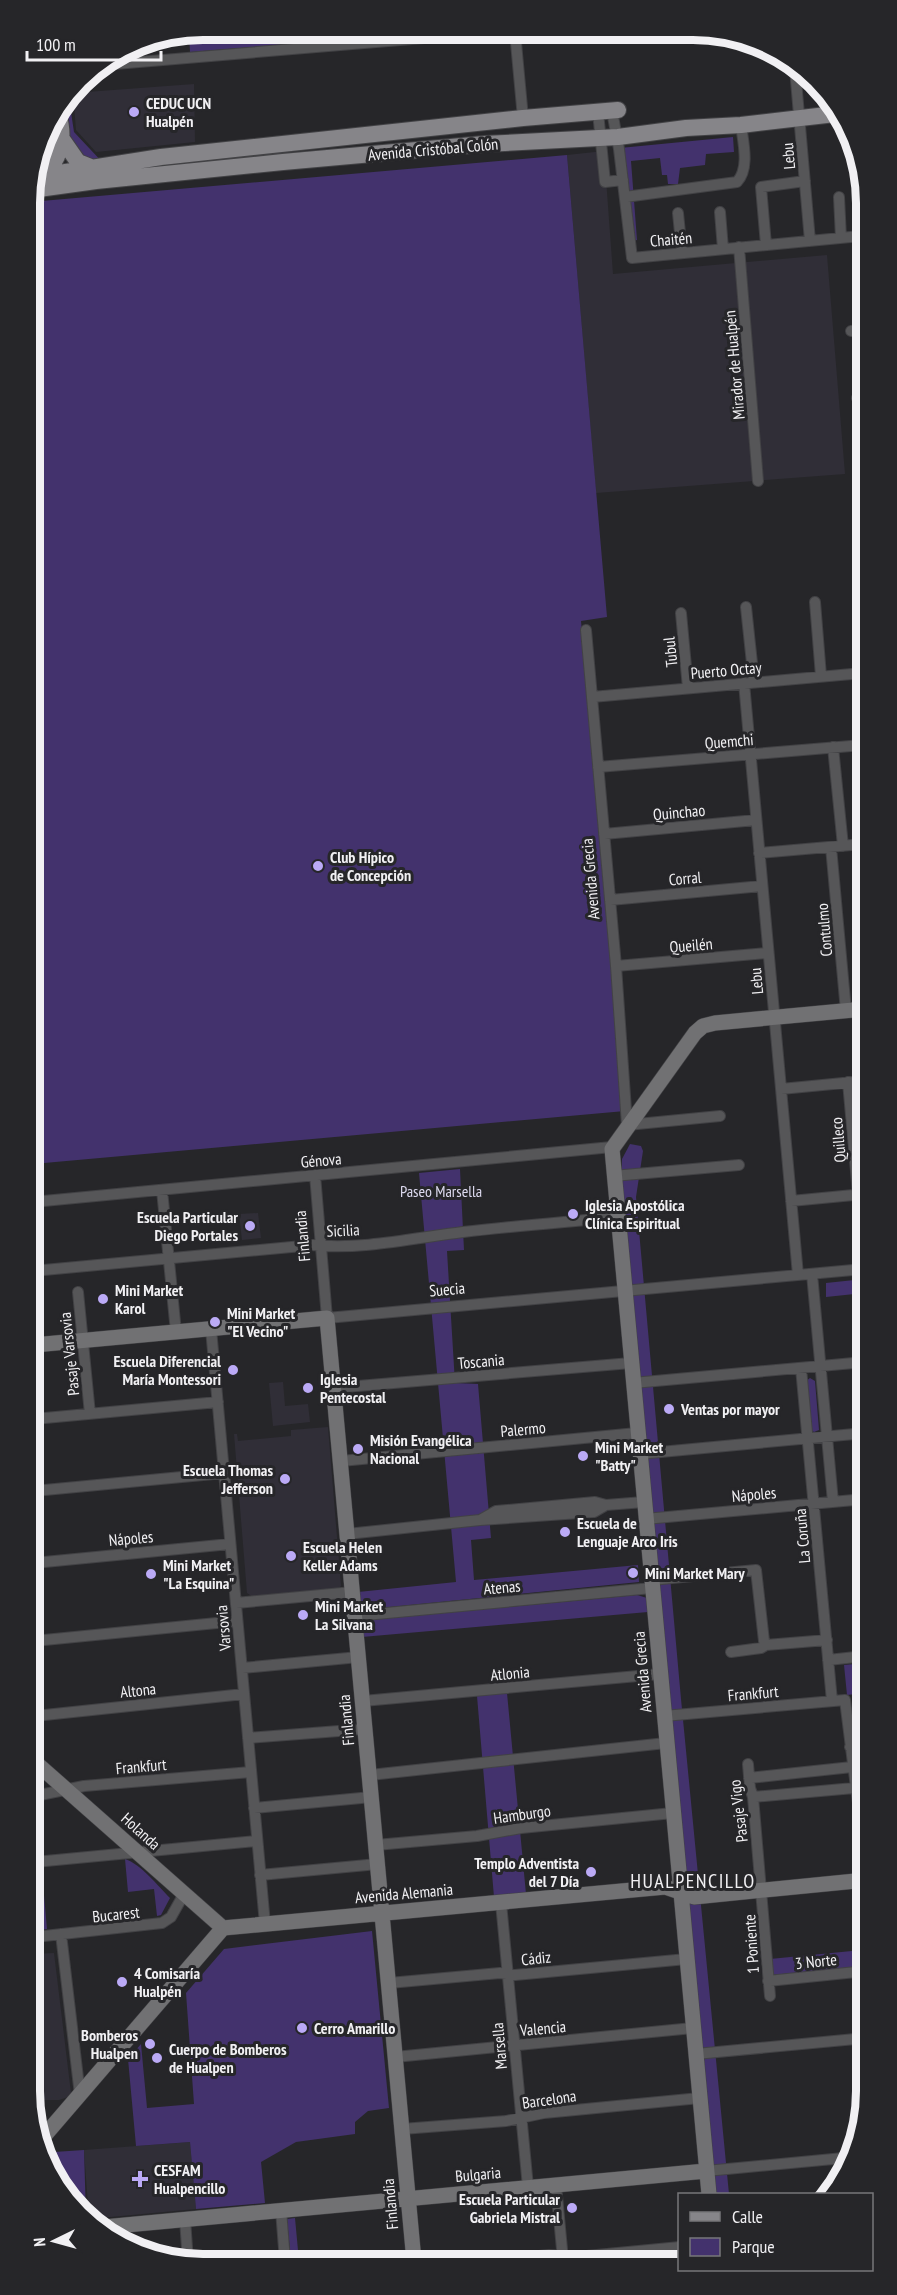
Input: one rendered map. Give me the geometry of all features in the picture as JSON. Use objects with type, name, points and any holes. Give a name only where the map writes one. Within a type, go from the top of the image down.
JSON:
[{"type":"main road","name":"Avenida Cristóbal Colón","points":[[43,178],[160,157],[523,118],[609,111]]},
{"type":"main road","name":"Avenida Cristóbal Colón","points":[[41,189],[306,160],[484,144],[609,137],[830,115]]},
{"type":"main road","points":[[60,127],[62,139],[78,162],[93,168]]},
{"type":"main road","points":[[44,172],[55,160],[62,139]]},
{"type":"street","points":[[517,40],[523,118]]},
{"type":"street","points":[[120,64],[394,41]]},
{"type":"street","name":"Lebu","points":[[796,76],[810,241]]},
{"type":"street","points":[[609,111],[605,182],[623,180]]},
{"type":"street","name":"Chaitén","points":[[609,111],[609,137],[623,180],[632,258],[856,237]]},
{"type":"street","points":[[625,197],[737,182],[743,176],[745,163],[741,125]]},
{"type":"street","points":[[766,245],[761,186],[805,181]]},
{"type":"street","points":[[839,197],[842,238]]},
{"type":"street","points":[[720,212],[723,249]]},
{"type":"street","points":[[678,213],[682,253]]},
{"type":"street","name":"Mirador de Hualpén","points":[[739,248],[758,481]]},
{"type":"street","points":[[815,602],[821,676]]},
{"type":"street","name":"Lebu","points":[[747,606],[750,754],[798,1275]]},
{"type":"street","name":"Tubul","points":[[681,613],[688,688]]},
{"type":"street","name":"Avenida Grecia","points":[[586,630],[616,966],[627,1125]]},
{"type":"street","name":"Puerto Octay","points":[[592,697],[856,674]]},
{"type":"street","name":"Quemchi","points":[[598,767],[856,745]]},
{"type":"street","name":"Contulmo","points":[[833,747],[846,1011]]},
{"type":"street","name":"Quinchao","points":[[604,834],[756,820]]},
{"type":"street","points":[[759,853],[856,845]]},
{"type":"street","name":"Corral","points":[[610,900],[762,886]]},
{"type":"street","name":"Queilén","points":[[616,966],[768,953]]},
{"type":"street","points":[[612,1147],[703,1026],[711,1023],[856,1010]]},
{"type":"street","name":"Quilleco","points":[[848,1082],[856,1123]]},
{"type":"street","points":[[781,1089],[856,1082]]},
{"type":"street","points":[[627,1125],[720,1116]]},
{"type":"street","name":"Avenida Grecia","points":[[612,1147],[709,2193]]},
{"type":"street","name":"Génova","points":[[41,1201],[612,1147]]},
{"type":"street","points":[[614,1176],[739,1165]]},
{"type":"street","name":"Finlandia","points":[[315,1175],[413,2254]]},
{"type":"street","points":[[162,1190],[176,1332]]},
{"type":"street","points":[[791,1201],[856,1194]]},
{"type":"street","name":"Sicilia","points":[[41,1270],[425,1239],[465,1232],[617,1217]]},
{"type":"street","name":"Suecia","points":[[41,1344],[856,1270]]},
{"type":"street","name":"La Coruña","points":[[812,1274],[833,1502]]},
{"type":"street","name":"Pasaje Varsovia","points":[[78,1292],[90,1413]]},
{"type":"street","name":"Varsovia","points":[[211,1329],[265,1924]]},
{"type":"street","name":"Toscania","points":[[334,1388],[631,1363]]},
{"type":"street","points":[[633,1383],[856,1363]]},
{"type":"street","name":"La Coruña","points":[[801,1368],[832,1701]]},
{"type":"street","points":[[41,1418],[218,1402]]},
{"type":"street","name":"Palermo","points":[[341,1461],[637,1433]]},
{"type":"street","points":[[639,1454],[856,1434]]},
{"type":"street","points":[[41,1490],[224,1473]]},
{"type":"street","name":"Nápoles","points":[[645,1519],[856,1500]]},
{"type":"street","points":[[347,1534],[594,1512],[606,1505],[644,1502]]},
{"type":"street","name":"Nápoles","points":[[41,1562],[230,1544]]},
{"type":"street","name":"Atenas","points":[[355,1616],[651,1584],[756,1570],[766,1645]]},
{"type":"street","points":[[236,1603],[353,1592]]},
{"type":"street","points":[[41,1640],[237,1621]]},
{"type":"street","points":[[731,1652],[761,1648],[766,1645],[826,1640]]},
{"type":"street","points":[[242,1668],[359,1657]]},
{"type":"street","points":[[828,1659],[856,1657]]},
{"type":"street","name":"Atlonia","points":[[363,1701],[660,1674]]},
{"type":"street","name":"Altona","points":[[41,1715],[244,1694]]},
{"type":"street","name":"Frankfurt","points":[[664,1716],[845,1700],[850,1747]]},
{"type":"street","points":[[248,1738],[365,1728]]},
{"type":"street","points":[[369,1775],[666,1743]]},
{"type":"street","points":[[856,1746],[850,1747],[856,1796]]},
{"type":"street","name":"Pasaje Vigo","points":[[748,1764],[762,1890]]},
{"type":"street","name":"Holanda","points":[[41,1767],[223,1928]]},
{"type":"street","points":[[749,1778],[852,1767]]},
{"type":"street","name":"Frankfurt","points":[[41,1795],[84,1786],[251,1772]]},
{"type":"street","points":[[753,1797],[854,1788]]},
{"type":"street","points":[[254,1808],[372,1797]]},
{"type":"street","name":"Hamburgo","points":[[376,1845],[477,1836],[521,1828],[673,1813]]},
{"type":"street","points":[[41,1861],[257,1841]]},
{"type":"street","points":[[260,1875],[378,1864]]},
{"type":"street","name":"Avenida Alemania","points":[[223,1928],[668,1887],[694,1897],[856,1881]]},
{"type":"street","name":"1 Poniente","points":[[762,1890],[770,1996]]},
{"type":"street","name":"Bucarest","points":[[41,1936],[162,1923],[171,1917],[184,1894]]},
{"type":"street","name":"Marsella","points":[[501,1903],[528,2187]]},
{"type":"street","points":[[46,2134],[223,1928]]},
{"type":"street","points":[[61,1934],[80,2095]]},
{"type":"street","name":"Cádiz","points":[[389,1983],[687,1959]]},
{"type":"street","name":"3 Norte","points":[[768,1981],[856,1972]]},
{"type":"street","name":"Valencia","points":[[395,2057],[693,2028]]},
{"type":"street","points":[[696,2054],[856,2039]]},
{"type":"street","name":"Barcelona","points":[[402,2129],[506,2121],[544,2113],[700,2098]]},
{"type":"street","name":"Bulgaria","points":[[112,2226],[842,2158]]},
{"type":"street","points":[[556,2185],[562,2254]]},
{"type":"street","points":[[281,2210],[284,2254]]},
{"type":"street","points":[[184,2219],[187,2253]]},
{"type":"street","points":[[607,2254],[678,2247]]},
{"type":"shaded area","name":"CEDUC UCN Hualpén","points":[[194,84],[195,142],[96,152],[76,130],[74,105],[84,92]]},
{"type":"shaded area","points":[[604,151],[613,274],[827,255],[845,474],[596,493],[567,155]]},
{"type":"shaded area","name":"Escuela Particular Diego Portales","points":[[258,1213],[261,1238],[242,1240],[239,1214]]},
{"type":"shaded area","points":[[283,1382],[285,1406],[308,1404],[310,1422],[273,1426],[269,1383]]},
{"type":"shaded area","points":[[328,1427],[341,1586],[338,1589],[253,1597],[247,1593],[234,1434],[237,1434],[238,1441],[291,1436],[291,1430]]},
{"type":"shaded area","points":[[54,1953],[71,2093],[68,2097],[59,2100],[41,2100],[41,1954]]},
{"type":"shaded area","name":"CESFAM Hualpencillo","points":[[190,2142],[196,2209],[101,2218],[88,2207],[84,2150]]},
{"type":"green space","points":[[193,41],[331,41],[190,52],[189,42]]},
{"type":"green space","points":[[71,110],[74,132],[105,165],[95,164],[71,148],[63,121]]},
{"type":"green space","points":[[733,137],[734,152],[706,154],[705,165],[680,168],[678,184],[668,184],[667,175],[662,175],[660,158],[631,161],[637,240],[629,242],[620,148]]},
{"type":"green space","name":"Club Hípico de Concepción","points":[[567,155],[607,617],[581,621],[625,1111],[41,1163],[41,201]]},
{"type":"green space","points":[[630,1144],[641,1146],[643,1151],[636,1197],[681,1699],[729,2193],[715,2193],[621,1191],[622,1159]]},
{"type":"green space","name":"Paseo Marsella","points":[[460,1169],[464,1250],[447,1251],[455,1383],[478,1384],[491,1538],[471,1540],[474,1580],[638,1565],[639,1582],[359,1610],[358,1592],[456,1582],[419,1173]]},
{"type":"green space","points":[[856,1280],[856,1294],[826,1297],[826,1283]]},
{"type":"green space","points":[[810,1378],[815,1381],[819,1430],[814,1432],[811,1430],[806,1381]]},
{"type":"green space","points":[[637,1595],[647,1598],[648,1612],[362,1637],[362,1626],[367,1620]]},
{"type":"green space","points":[[856,1664],[856,1694],[847,1695],[844,1665]]},
{"type":"green space","points":[[507,1693],[526,1894],[494,1897],[477,1696]]},
{"type":"green space","points":[[125,1859],[143,1871],[170,1898],[161,1915],[157,1916],[154,1889],[128,1892]]},
{"type":"green space","points":[[41,1873],[42,1873],[47,1929],[41,1930]]},
{"type":"green space","name":"Cerro Amarillo","points":[[372,1931],[389,2108],[368,2111],[355,2122],[355,2134],[296,2142],[261,2162],[265,2203],[196,2209],[190,2142],[136,2146],[128,2059],[141,2044],[147,2108],[194,2104],[186,1993],[224,1949]]},
{"type":"green space","points":[[856,1951],[856,1967],[772,1975],[770,1959]]},
{"type":"green space","points":[[84,2150],[86,2204],[62,2173],[53,2153]]},
{"type":"green space","points":[[295,2218],[298,2254],[290,2254],[287,2219]]},
{"type":"place","name":"CEDUC UCN Hualpén","points":[[134,112]]},
{"type":"place","name":"Club Hípico de Concepción","points":[[318,866]]},
{"type":"place","name":"Iglesia Apostólica Clínica Espiritual","points":[[573,1214]]},
{"type":"place","name":"Escuela Particular Diego Portales","points":[[250,1226]]},
{"type":"place","name":"Mini Market Karol","points":[[103,1299]]},
{"type":"place","name":"Mini Market \"El Vecino\"","points":[[215,1322]]},
{"type":"place","name":"Escuela Diferencial María Montessori","points":[[233,1370]]},
{"type":"place","name":"Iglesia Pentecostal","points":[[308,1388]]},
{"type":"place","name":"Ventas por mayor","points":[[669,1409]]},
{"type":"place","name":"Misión Evangélica Nacional","points":[[358,1449]]},
{"type":"place","name":"Mini Market \"Batty\"","points":[[583,1456]]},
{"type":"place","name":"Escuela Thomas Jefferson","points":[[285,1479]]},
{"type":"place","name":"Escuela de Lenguaje Arco Iris","points":[[565,1532]]},
{"type":"place","name":"Escuela Helen Keller Adams","points":[[291,1556]]},
{"type":"place","name":"Mini Market Mary","points":[[633,1573]]},
{"type":"place","name":"Mini Market \"La Esquina\"","points":[[151,1574]]},
{"type":"place","name":"Mini Market La Silvana","points":[[303,1615]]},
{"type":"place","name":"Templo Adventista del 7 Día","points":[[591,1872]]},
{"type":"place","name":"4 Comisaría Hualpén","points":[[122,1982]]},
{"type":"place","name":"Cerro Amarillo","points":[[302,2028]]},
{"type":"place","name":"Bomberos Hualpen","points":[[150,2044]]},
{"type":"place","name":"Cuerpo de Bomberos de Hualpen","points":[[157,2058]]},
{"type":"place","name":"CESFAM Hualpencillo","points":[[140,2179]]},
{"type":"place","name":"Escuela Particular Gabriela Mistral","points":[[572,2208]]},
{"type":"district","name":"HUALPENCILLO","points":[[693,1881]]}]
